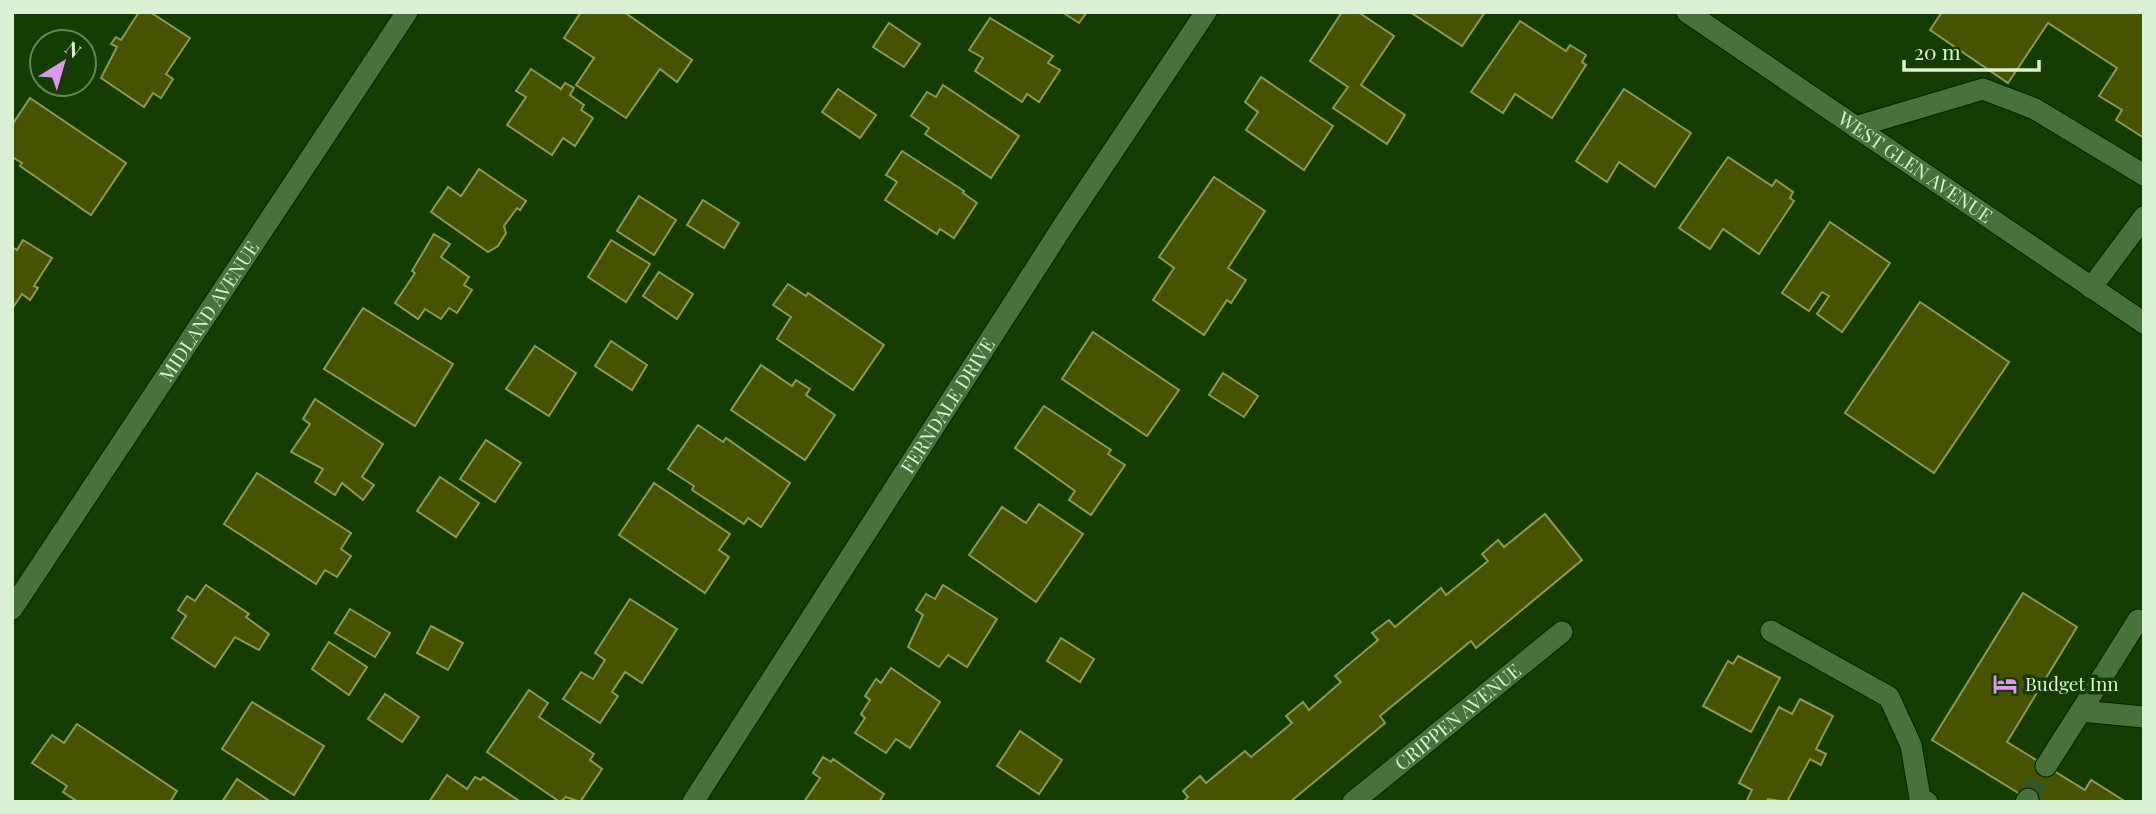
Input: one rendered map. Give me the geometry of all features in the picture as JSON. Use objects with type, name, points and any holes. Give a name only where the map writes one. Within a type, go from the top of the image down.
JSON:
[{"type":"street","name":"MIDLAND AVENUE","points":[[12,609],[407,12]]},
{"type":"street","name":"FERNDALE DRIVE","points":[[693,802],[1065,223],[1206,12]]},
{"type":"street","name":"WEST GLEN AVENUE","points":[[1687,12],[2144,323]]},
{"type":"street","points":[[1855,127],[1983,89],[2035,109],[2144,175]]},
{"type":"street","points":[[2091,288],[2144,217]]},
{"type":"street","points":[[2046,766],[2138,620]]},
{"type":"street","name":"CRIPPEN AVENUE","points":[[1353,802],[1562,632]]},
{"type":"street","points":[[1771,632],[1889,697],[1911,746],[1920,798],[1927,802]]},
{"type":"street","points":[[2081,711],[2144,716]]},
{"type":"building","points":[[139,12],[150,12],[190,38],[166,74],[173,79],[161,98],[153,93],[144,107],[101,78],[117,47],[111,44],[116,37],[121,40]]},
{"type":"building","points":[[581,12],[624,12],[692,60],[677,82],[660,69],[626,118],[576,85],[594,58],[564,38]]},
{"type":"building","points":[[1062,12],[1087,12],[1079,23]]},
{"type":"building","points":[[1342,12],[1358,12],[1394,36],[1361,85],[1405,115],[1387,144],[1333,108],[1348,87],[1310,61]]},
{"type":"building","points":[[1410,12],[1485,12],[1462,46]]},
{"type":"building","points":[[1942,12],[2144,12],[2144,138],[2116,120],[2122,110],[2099,96],[2117,68],[2048,23],[2008,83],[1930,30]]},
{"type":"building","points":[[990,18],[1053,56],[1048,63],[1060,70],[1039,102],[1027,94],[1022,102],[975,71],[983,58],[969,50]]},
{"type":"building","points":[[1520,21],[1566,51],[1570,45],[1586,55],[1582,62],[1586,65],[1552,118],[1515,94],[1503,113],[1471,92]]},
{"type":"building","points":[[889,23],[920,44],[904,67],[873,47]]},
{"type":"building","points":[[531,69],[561,89],[565,83],[574,88],[570,95],[584,105],[581,110],[593,118],[575,146],[563,138],[552,155],[507,125],[526,97],[516,91]]},
{"type":"building","points":[[1261,77],[1333,126],[1304,170],[1246,130],[1258,112],[1245,102]]},
{"type":"building","points":[[943,85],[1019,136],[991,178],[925,134],[929,128],[911,116],[927,92],[936,97]]},
{"type":"building","points":[[838,89],[876,115],[860,138],[822,112]]},
{"type":"building","points":[[1624,89],[1691,133],[1655,187],[1619,162],[1607,182],[1576,161]]},
{"type":"building","points":[[30,98],[126,163],[91,215],[20,166],[22,163],[12,157],[12,125]]},
{"type":"building","points":[[902,151],[964,191],[963,193],[977,203],[954,238],[940,229],[937,234],[885,200],[897,182],[886,175]]},
{"type":"building","points":[[1728,157],[1772,186],[1776,180],[1793,192],[1790,198],[1794,201],[1759,254],[1723,229],[1710,249],[1679,228]]},
{"type":"building","points":[[479,169],[526,201],[520,210],[517,208],[504,226],[506,233],[498,246],[488,252],[431,212],[448,187],[461,196]]},
{"type":"building","points":[[1214,177],[1265,211],[1228,268],[1246,280],[1231,303],[1227,300],[1204,335],[1153,300],[1174,268],[1159,257]]},
{"type":"building","points":[[639,196],[676,220],[654,255],[617,231]]},
{"type":"building","points":[[703,200],[739,223],[724,248],[687,225]]},
{"type":"building","points":[[1830,222],[1890,263],[1842,332],[1817,314],[1829,296],[1822,292],[1809,311],[1782,293]]},
{"type":"building","points":[[434,234],[450,244],[441,257],[469,277],[464,285],[472,290],[457,313],[449,308],[441,319],[425,309],[418,319],[395,303],[415,273],[412,271]]},
{"type":"building","points":[[23,240],[52,258],[34,286],[38,288],[30,300],[22,294],[12,309],[12,247],[17,250]]},
{"type":"building","points":[[611,240],[650,264],[626,302],[588,277]]},
{"type":"building","points":[[659,272],[693,294],[677,319],[643,296]]},
{"type":"building","points":[[788,284],[806,296],[808,293],[884,345],[853,390],[777,339],[791,317],[773,305]]},
{"type":"building","points":[[1920,302],[2009,362],[1934,473],[1845,413]]},
{"type":"building","points":[[363,308],[453,364],[415,426],[324,369]]},
{"type":"building","points":[[1093,332],[1179,390],[1147,436],[1062,379]]},
{"type":"building","points":[[611,341],[647,365],[632,390],[595,366]]},
{"type":"building","points":[[535,346],[576,373],[549,416],[506,389]]},
{"type":"building","points":[[761,365],[792,386],[796,380],[810,389],[806,395],[835,415],[805,460],[731,410]]},
{"type":"building","points":[[1223,373],[1258,396],[1244,417],[1209,395]]},
{"type":"building","points":[[315,399],[383,444],[362,477],[374,485],[363,500],[342,483],[335,495],[315,482],[323,469],[291,452],[310,424],[303,419]]},
{"type":"building","points":[[1044,406],[1111,450],[1108,454],[1125,465],[1091,515],[1069,500],[1075,491],[1015,448]]},
{"type":"building","points":[[698,425],[723,442],[726,438],[790,483],[761,527],[748,518],[744,524],[692,490],[694,486],[668,469]]},
{"type":"building","points":[[486,440],[521,463],[495,502],[460,479]]},
{"type":"building","points":[[257,473],[351,533],[341,549],[351,556],[337,577],[325,570],[316,584],[224,524]]},
{"type":"building","points":[[440,477],[479,503],[456,537],[417,511]]},
{"type":"building","points":[[654,483],[730,534],[719,550],[729,557],[705,593],[619,535]]},
{"type":"building","points":[[1039,504],[1083,534],[1036,602],[969,555],[1002,507],[1026,523]]},
{"type":"building","points":[[1545,514],[1582,560],[1476,648],[1471,641],[1380,716],[1385,723],[1290,802],[1183,802],[1188,797],[1183,791],[1200,776],[1206,783],[1245,751],[1251,757],[1292,723],[1286,716],[1303,702],[1309,710],[1341,682],[1335,676],[1378,640],[1372,633],[1389,620],[1395,627],[1441,588],[1446,595],[1488,561],[1482,554],[1498,540],[1504,547]]},
{"type":"building","points":[[206,585],[249,614],[246,617],[269,634],[259,650],[235,637],[215,667],[172,638],[186,616],[178,610],[187,596],[195,601]]},
{"type":"building","points":[[943,585],[997,619],[967,667],[948,655],[939,667],[908,647],[923,615],[916,610],[926,594],[935,599]]},
{"type":"building","name":"Budget Inn","points":[[2023,593],[2077,627],[2007,742],[2085,790],[2091,780],[2126,802],[2033,802],[1932,740]]},
{"type":"building","points":[[630,599],[677,629],[642,683],[625,672],[612,692],[618,696],[600,723],[563,699],[581,672],[593,679],[605,660],[595,653]]},
{"type":"building","points":[[350,609],[390,633],[375,657],[335,633]]},
{"type":"building","points":[[431,626],[463,643],[448,670],[417,653]]},
{"type":"building","points":[[1061,638],[1094,659],[1080,682],[1047,661]]},
{"type":"building","points":[[329,642],[367,667],[349,695],[312,669]]},
{"type":"building","points":[[1738,656],[1780,678],[1751,732],[1703,706],[1728,661],[1733,664]]},
{"type":"building","points":[[891,668],[940,702],[910,748],[896,739],[886,753],[855,733],[865,718],[861,714],[870,700],[865,696],[876,679],[881,683]]},
{"type":"building","points":[[529,690],[548,703],[539,717],[594,754],[590,760],[602,769],[580,802],[566,797],[560,802],[487,752]]},
{"type":"building","points":[[385,694],[419,717],[402,742],[368,719]]},
{"type":"building","points":[[1800,699],[1833,716],[1816,749],[1826,754],[1821,765],[1810,759],[1787,802],[1768,799],[1766,802],[1746,802],[1752,790],[1739,783],[1779,707],[1792,714]]},
{"type":"building","points":[[252,702],[324,746],[294,795],[222,749]]},
{"type":"building","points":[[77,724],[177,791],[170,802],[78,802],[63,792],[67,786],[32,763],[52,735],[64,743]]},
{"type":"building","points":[[1020,731],[1062,760],[1039,794],[997,766]]},
{"type":"building","points":[[823,757],[831,762],[833,759],[884,794],[879,802],[804,802],[820,778],[813,773]]},
{"type":"building","points":[[447,775],[467,789],[475,777],[481,780],[483,777],[521,802],[429,802]]},
{"type":"building","points":[[237,779],[268,800],[267,802],[222,802]]},
{"type":"tunnel","points":[[2028,799],[2046,766]]},
{"type":"place","name":"Budget Inn","points":[[2005,684]]}]
